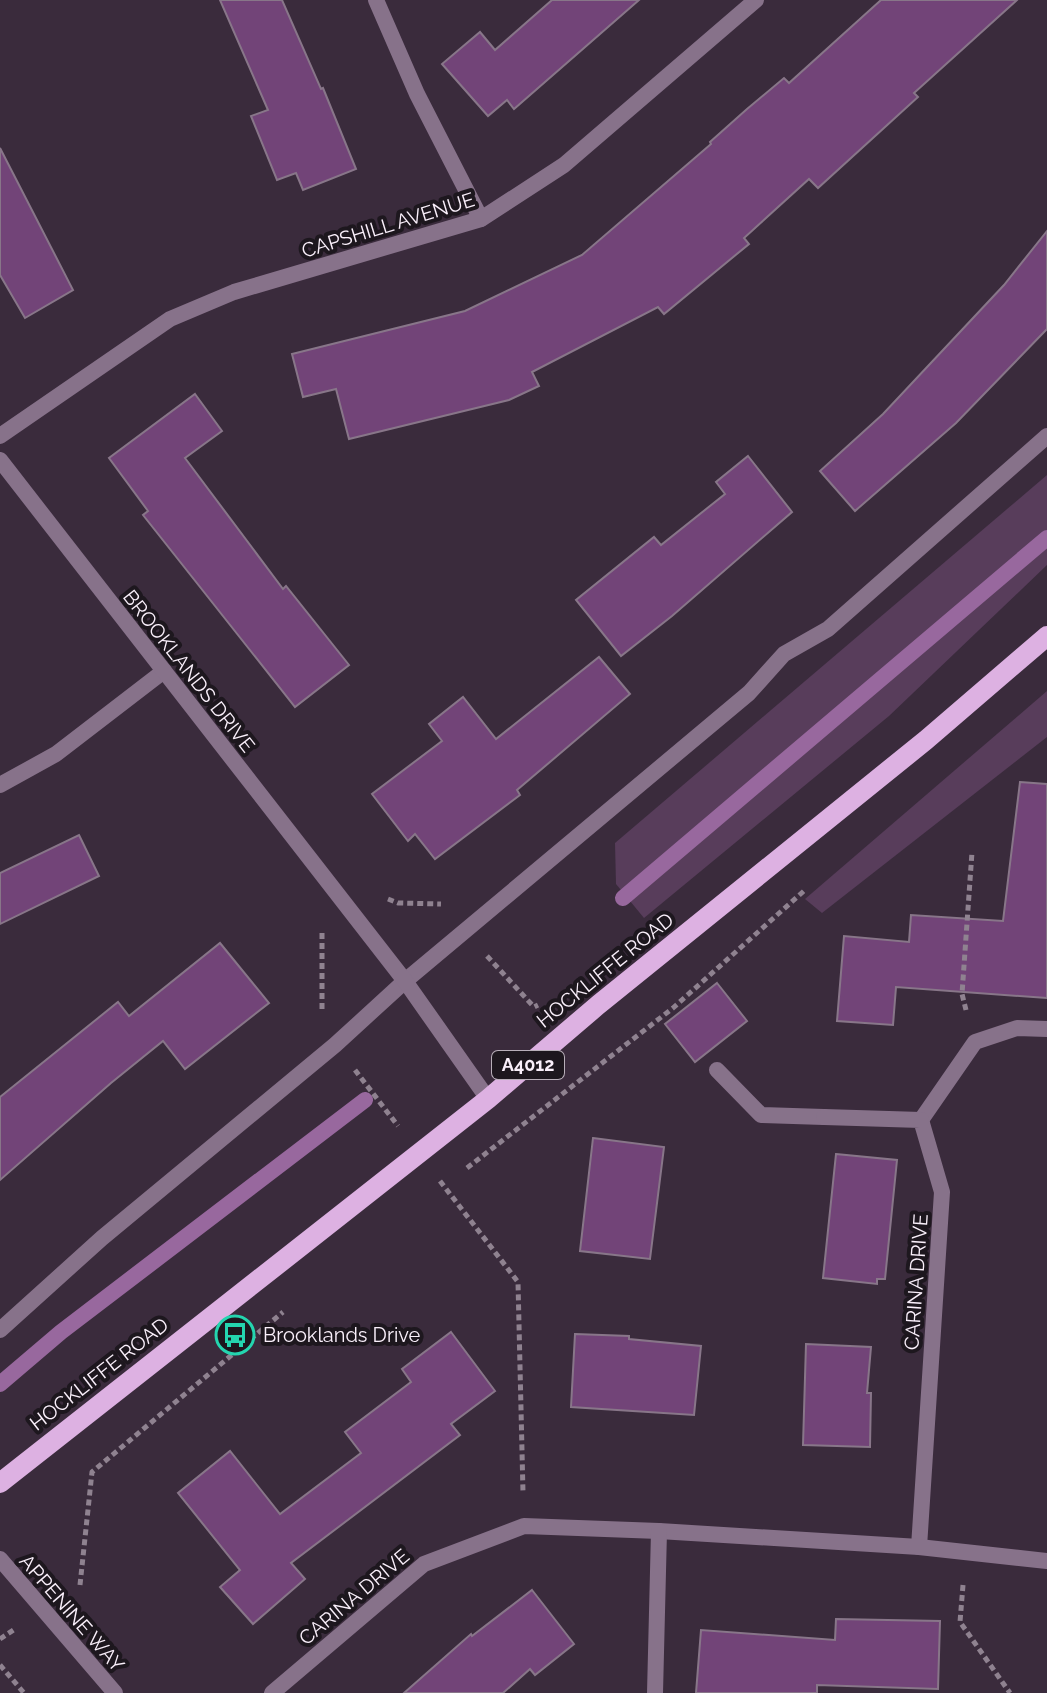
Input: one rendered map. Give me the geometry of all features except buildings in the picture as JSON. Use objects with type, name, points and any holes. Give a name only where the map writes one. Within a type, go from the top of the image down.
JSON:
[{"type":"main road","name":"HOCKLIFFE ROAD","points":[[0,1483],[488,1099],[598,1005],[914,750],[1047,636]]},
{"type":"street","points":[[376,0],[417,94],[481,219]]},
{"type":"street","name":"CAPSHILL AVENUE","points":[[0,436],[170,319],[234,292],[481,219],[564,165],[756,0]]},
{"type":"street","points":[[0,1330],[102,1238],[335,1045],[405,981],[749,693],[784,654],[828,629],[1047,436]]},
{"type":"street","name":"BROOKLANDS DRIVE","points":[[0,460],[405,981],[488,1099]]},
{"type":"street","points":[[0,785],[56,754],[164,671]]},
{"type":"street","points":[[717,1070],[761,1115],[921,1120],[975,1042],[1017,1028],[1047,1029]]},
{"type":"street","name":"CARINA DRIVE","points":[[919,1547],[942,1192],[921,1120]]},
{"type":"street","name":"CARINA DRIVE","points":[[272,1693],[424,1564],[524,1526],[919,1547],[1047,1561]]},
{"type":"street","points":[[655,1693],[659,1531]]},
{"type":"street","name":"APPENINE WAY","points":[[0,1559],[115,1693]]},
{"type":"path","points":[[972,852],[962,994],[975,1042]]},
{"type":"path","points":[[432,1195],[673,1008],[815,881]]},
{"type":"path","points":[[378,894],[398,903],[447,904]]},
{"type":"path","points":[[322,930],[322,1025]]},
{"type":"path","points":[[351,1065],[400,1129]]},
{"type":"path","points":[[444,1186],[518,1282],[524,1526]]},
{"type":"path","points":[[80,1585],[92,1472],[291,1306]]},
{"type":"path","points":[[966,1553],[960,1622],[1010,1693]]},
{"type":"path","points":[[0,1639],[15,1629]]},
{"type":"path","points":[[0,1665],[24,1693]]},
{"type":"shaded area","points":[[1047,475],[1047,565],[889,716],[644,918],[616,884],[615,843]]},
{"type":"shaded area","points":[[1047,691],[1047,737],[822,913],[805,899]]},
{"type":"waterway","points":[[623,898],[1047,538]]},
{"type":"waterway","points":[[0,1384],[61,1332],[365,1100]]},
{"type":"place","name":"Brooklands Drive","points":[[235,1335]]}]
